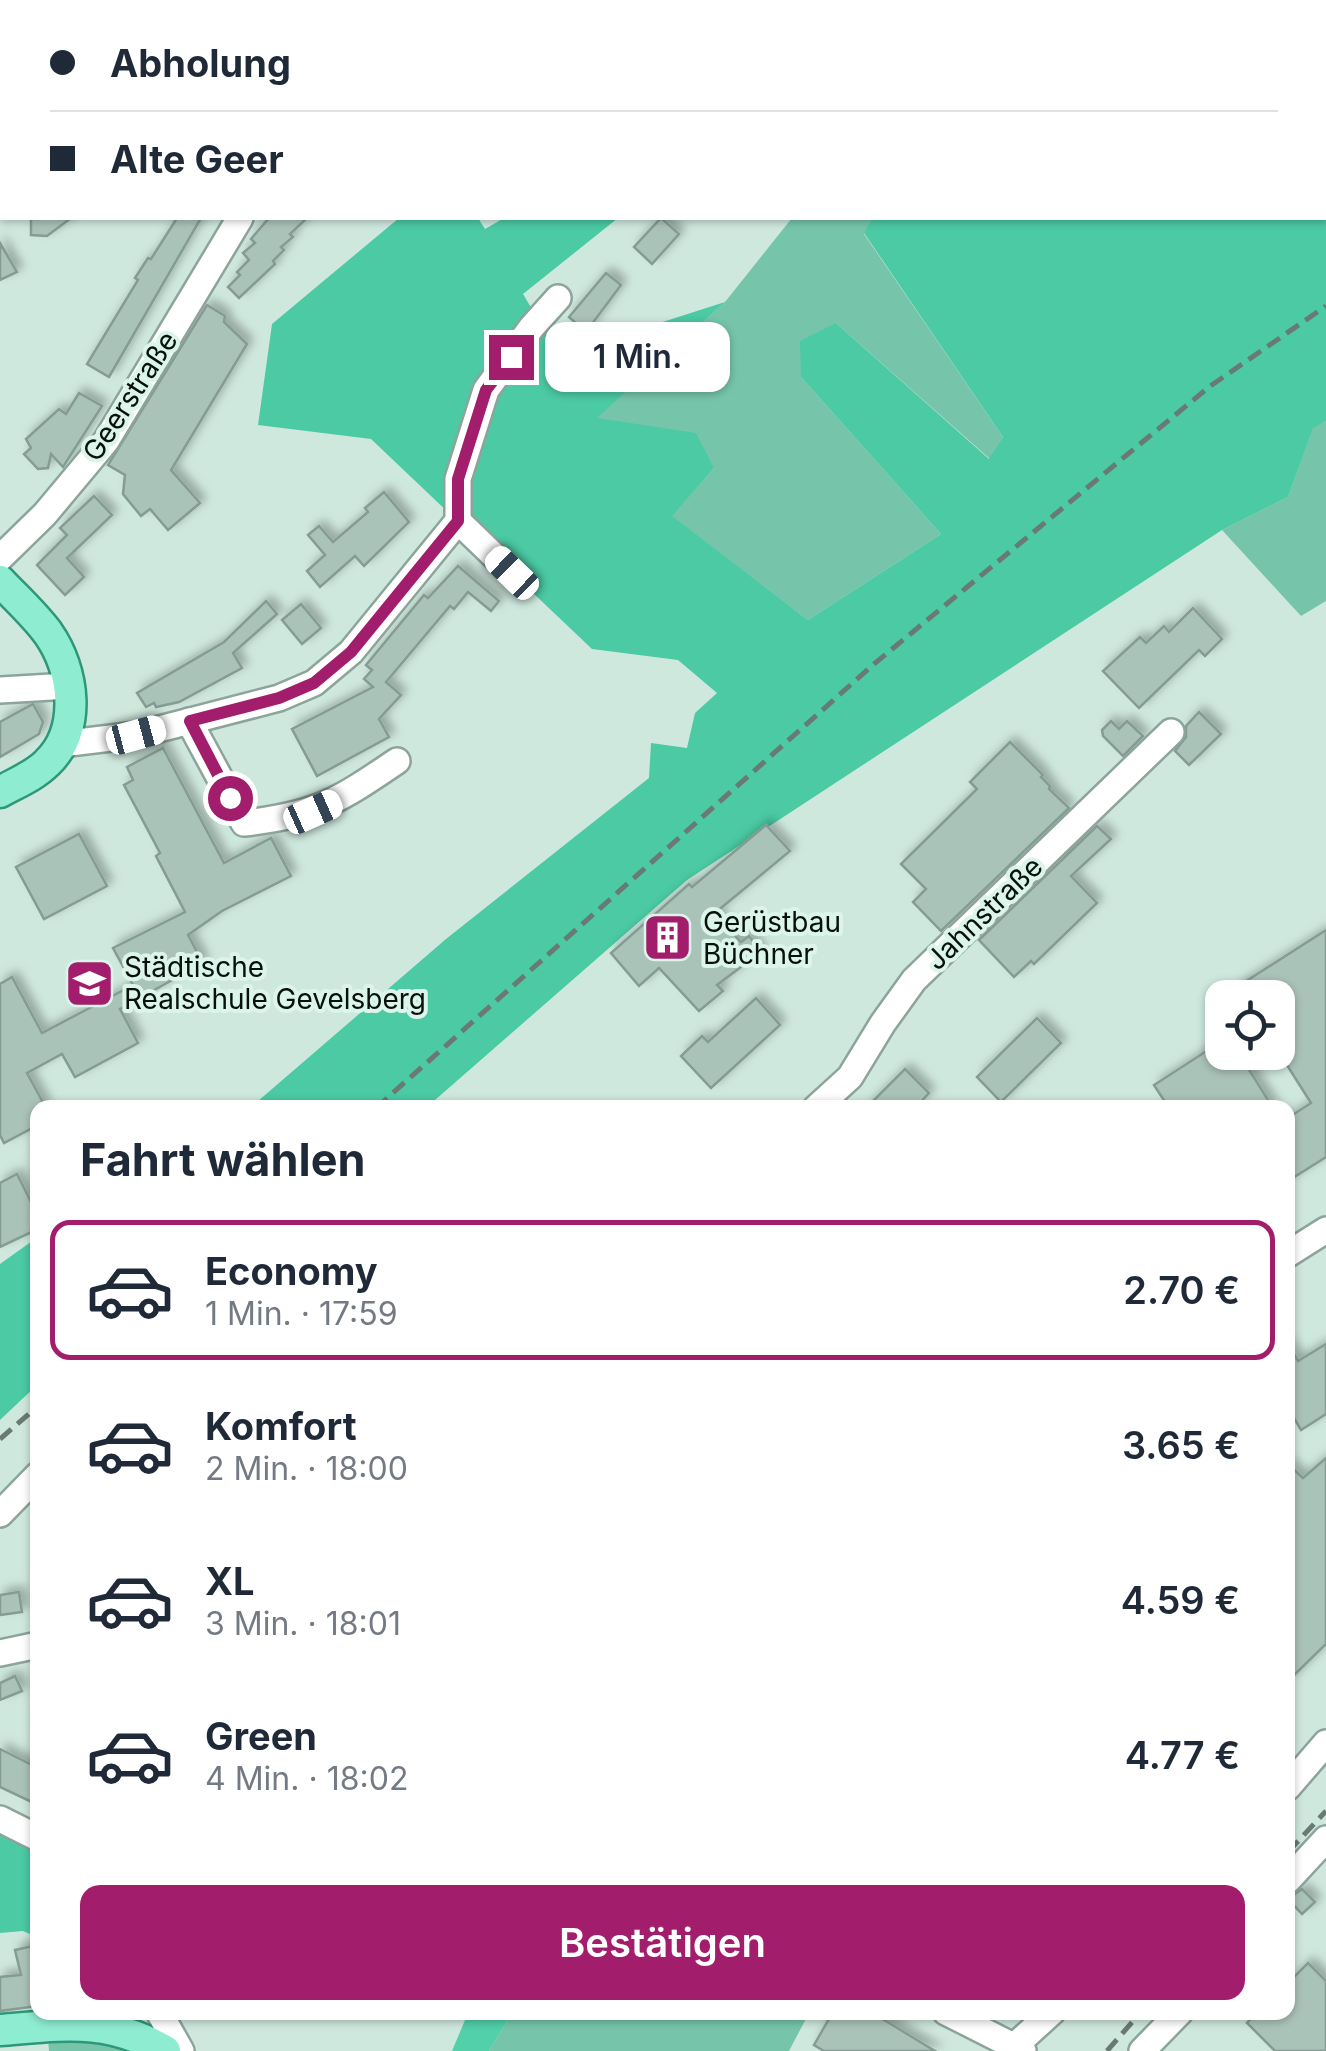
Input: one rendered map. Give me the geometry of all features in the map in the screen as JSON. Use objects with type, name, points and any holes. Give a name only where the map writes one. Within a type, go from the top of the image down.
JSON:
[{"type":"main road","points":[[0,580],[56,646],[69,686],[71,708],[62,744],[50,761],[0,792]]},
{"type":"main road","points":[[0,2030],[74,2020]]},
{"type":"main road","points":[[85,2020],[122,2030],[165,2051]]},
{"type":"street","name":"Geerstraße","points":[[0,558],[45,514],[106,441],[239,220]]},
{"type":"street","points":[[62,744],[136,735],[279,698],[314,683],[351,652],[458,521],[458,479],[486,390],[558,298]]},
{"type":"street","points":[[458,521],[512,573]]},
{"type":"street","points":[[0,690],[69,686]]},
{"type":"street","points":[[190,721],[244,823],[313,812],[340,800],[397,761]]},
{"type":"street","name":"Jahnstraße","points":[[825,1100],[850,1077],[882,1022],[914,980],[1171,732]]},
{"type":"street","points":[[1295,1250],[1326,1230]]},
{"type":"street","points":[[3,1512],[30,1483]]},
{"type":"street","points":[[3,1512],[30,1502]]},
{"type":"street","points":[[0,1653],[30,1647]]},
{"type":"street","points":[[1295,1778],[1326,1743]]},
{"type":"street","points":[[0,1819],[30,1834]]},
{"type":"street","points":[[1295,1872],[1326,1839]]},
{"type":"street","points":[[164,2020],[181,2051]]},
{"type":"street","points":[[961,2020],[1014,2049],[1044,2020]]},
{"type":"street","points":[[1142,2051],[1172,2020]]},
{"type":"shaded area","points":[[397,220],[479,220],[485,229],[501,220],[616,220],[523,294],[576,383],[650,326],[725,302],[597,418],[696,433],[714,468],[672,516],[808,620],[941,534],[801,377],[800,341],[836,323],[989,459],[1003,437],[864,233],[871,220],[1326,220],[1326,421],[1313,428],[1288,497],[1222,530],[687,880],[435,1100],[259,1100],[446,939],[649,778],[651,743],[687,748],[695,713],[717,693],[678,660],[592,649],[371,439],[258,425],[272,324]]},
{"type":"shaded area","points":[[790,220],[871,220],[864,234],[1003,437],[990,459],[836,323],[801,377],[941,534],[808,620],[671,516],[714,468],[596,418],[725,302]]},
{"type":"shaded area","points":[[1326,421],[1326,601],[1301,616],[1222,530],[1288,497],[1313,427]]},
{"type":"shaded area","points":[[30,1243],[30,1392],[0,1420],[0,1264]]},
{"type":"shaded area","points":[[0,1829],[30,1844],[30,1934],[0,1933]]},
{"type":"shaded area","points":[[465,2020],[508,2020],[489,2051],[452,2051]]},
{"type":"shaded area","points":[[508,2020],[805,2020],[789,2051],[489,2051]]},
{"type":"shaded area","points":[[75,2038],[149,2051],[49,2051],[48,2040]]},
{"type":"building","points":[[31,220],[68,220],[47,236],[31,235]]},
{"type":"building","points":[[176,220],[200,220],[109,377],[87,364],[138,280],[135,278]]},
{"type":"building","points":[[267,220],[305,220],[281,247],[284,250],[273,261],[275,264],[239,298],[228,287],[249,260],[243,253],[255,243],[251,239]]},
{"type":"building","points":[[659,220],[679,234],[652,264],[634,247]]},
{"type":"building","points":[[0,243],[17,272],[0,280]]},
{"type":"building","points":[[606,273],[621,285],[586,332],[569,317]]},
{"type":"building","points":[[207,305],[225,316],[224,322],[247,344],[171,470],[200,503],[168,530],[150,509],[141,516],[123,494],[125,475],[108,465]]},
{"type":"building","points":[[79,393],[102,406],[63,467],[51,454],[48,468],[38,469],[24,454],[31,448],[26,439],[59,409],[66,414]]},
{"type":"building","points":[[384,492],[409,522],[364,566],[355,556],[320,587],[307,571],[325,555],[308,535],[319,526],[333,542],[368,512],[365,508]]},
{"type":"building","points":[[94,496],[112,515],[67,558],[84,577],[65,595],[37,565],[67,535],[60,528]]},
{"type":"building","points":[[458,566],[499,601],[491,611],[468,592],[454,609],[450,606],[386,682],[401,695],[379,719],[389,737],[317,776],[292,729],[373,687],[364,679],[372,670],[366,665],[424,595],[428,598]]},
{"type":"building","points":[[266,601],[277,614],[233,653],[242,668],[179,702],[146,707],[137,693],[224,642]]},
{"type":"building","points":[[301,604],[321,628],[302,644],[282,620]]},
{"type":"building","points":[[1193,608],[1222,639],[1205,656],[1199,650],[1139,708],[1103,671],[1140,637],[1146,643],[1164,626],[1169,632]]},
{"type":"building","points":[[33,704],[43,722],[39,734],[0,757],[0,722]]},
{"type":"building","points":[[1199,712],[1221,734],[1189,765],[1175,751],[1186,737],[1186,726]]},
{"type":"building","points":[[1111,721],[1119,729],[1127,721],[1143,736],[1123,756],[1103,736],[1102,730]]},
{"type":"building","points":[[1010,742],[1069,808],[941,931],[913,902],[926,889],[901,864],[977,789],[970,782]]},
{"type":"building","points":[[163,748],[224,863],[271,838],[291,876],[222,911],[188,935],[203,963],[120,1009],[138,1043],[75,1077],[62,1054],[27,1073],[42,1100],[30,1100],[30,1129],[4,1143],[0,1135],[0,984],[12,977],[42,1033],[133,985],[113,948],[185,912],[156,856],[160,853],[124,785],[133,780],[127,767]]},
{"type":"building","points":[[766,825],[790,851],[715,913],[741,942],[749,936],[761,952],[717,985],[723,991],[699,1011],[659,968],[639,986],[611,953],[689,884],[692,887]]},
{"type":"building","points":[[1097,826],[1111,839],[1071,876],[1097,903],[1034,964],[1031,961],[1014,977],[979,940]]},
{"type":"building","points":[[79,834],[107,886],[44,919],[16,867]]},
{"type":"building","points":[[1326,930],[1326,1157],[1295,1177],[1295,1113],[1311,1103],[1290,1070],[1295,1070],[1295,980],[1248,980]]},
{"type":"building","points":[[756,998],[780,1025],[711,1088],[681,1056],[702,1036],[708,1042]]},
{"type":"building","points":[[1037,1018],[1061,1043],[1003,1100],[977,1077]]},
{"type":"building","points":[[1205,1052],[1205,1070],[1249,1070],[1268,1100],[1164,1100],[1154,1085]]},
{"type":"building","points":[[905,1069],[929,1093],[922,1100],[874,1100]]},
{"type":"building","points":[[17,1174],[30,1200],[30,1233],[0,1247],[0,1183]]},
{"type":"building","points":[[1326,1344],[1326,1414],[1301,1430],[1295,1420],[1295,1356],[1298,1361]]},
{"type":"building","points":[[1326,1458],[1326,1644],[1295,1674],[1295,1471],[1303,1478]]},
{"type":"building","points":[[19,1592],[22,1612],[0,1615],[0,1595]]},
{"type":"building","points":[[15,1676],[22,1691],[0,1700],[0,1683]]},
{"type":"building","points":[[0,1749],[30,1764],[30,1801],[0,1787]]},
{"type":"building","points":[[1302,1889],[1315,1902],[1302,1914],[1295,1906],[1295,1894]]},
{"type":"building","points":[[30,1947],[30,2007],[0,2011],[0,1977],[21,1975],[15,1950]]},
{"type":"building","points":[[1308,1963],[1326,1981],[1326,2051],[1275,2051],[1247,2023],[1295,2020],[1295,1976]]},
{"type":"building","points":[[828,2020],[884,2020],[935,2051],[824,2051],[814,2045]]},
{"type":"railway","points":[[385,1100],[874,664],[1209,387],[1326,306]]},
{"type":"railway","points":[[0,1439],[30,1413]]},
{"type":"railway","points":[[1295,1844],[1326,1811]]},
{"type":"railway","points":[[1107,2051],[1134,2020]]},
{"type":"place","name":"Gerüstbau Büchner","points":[[668,938]]},
{"type":"place","name":"Städtische Realschule Gevelsberg","points":[[89,983]]},
{"type":"route","points":[[230,798],[190,721],[279,698],[314,683],[351,652],[458,521],[458,479],[486,390],[511,357]]}]
